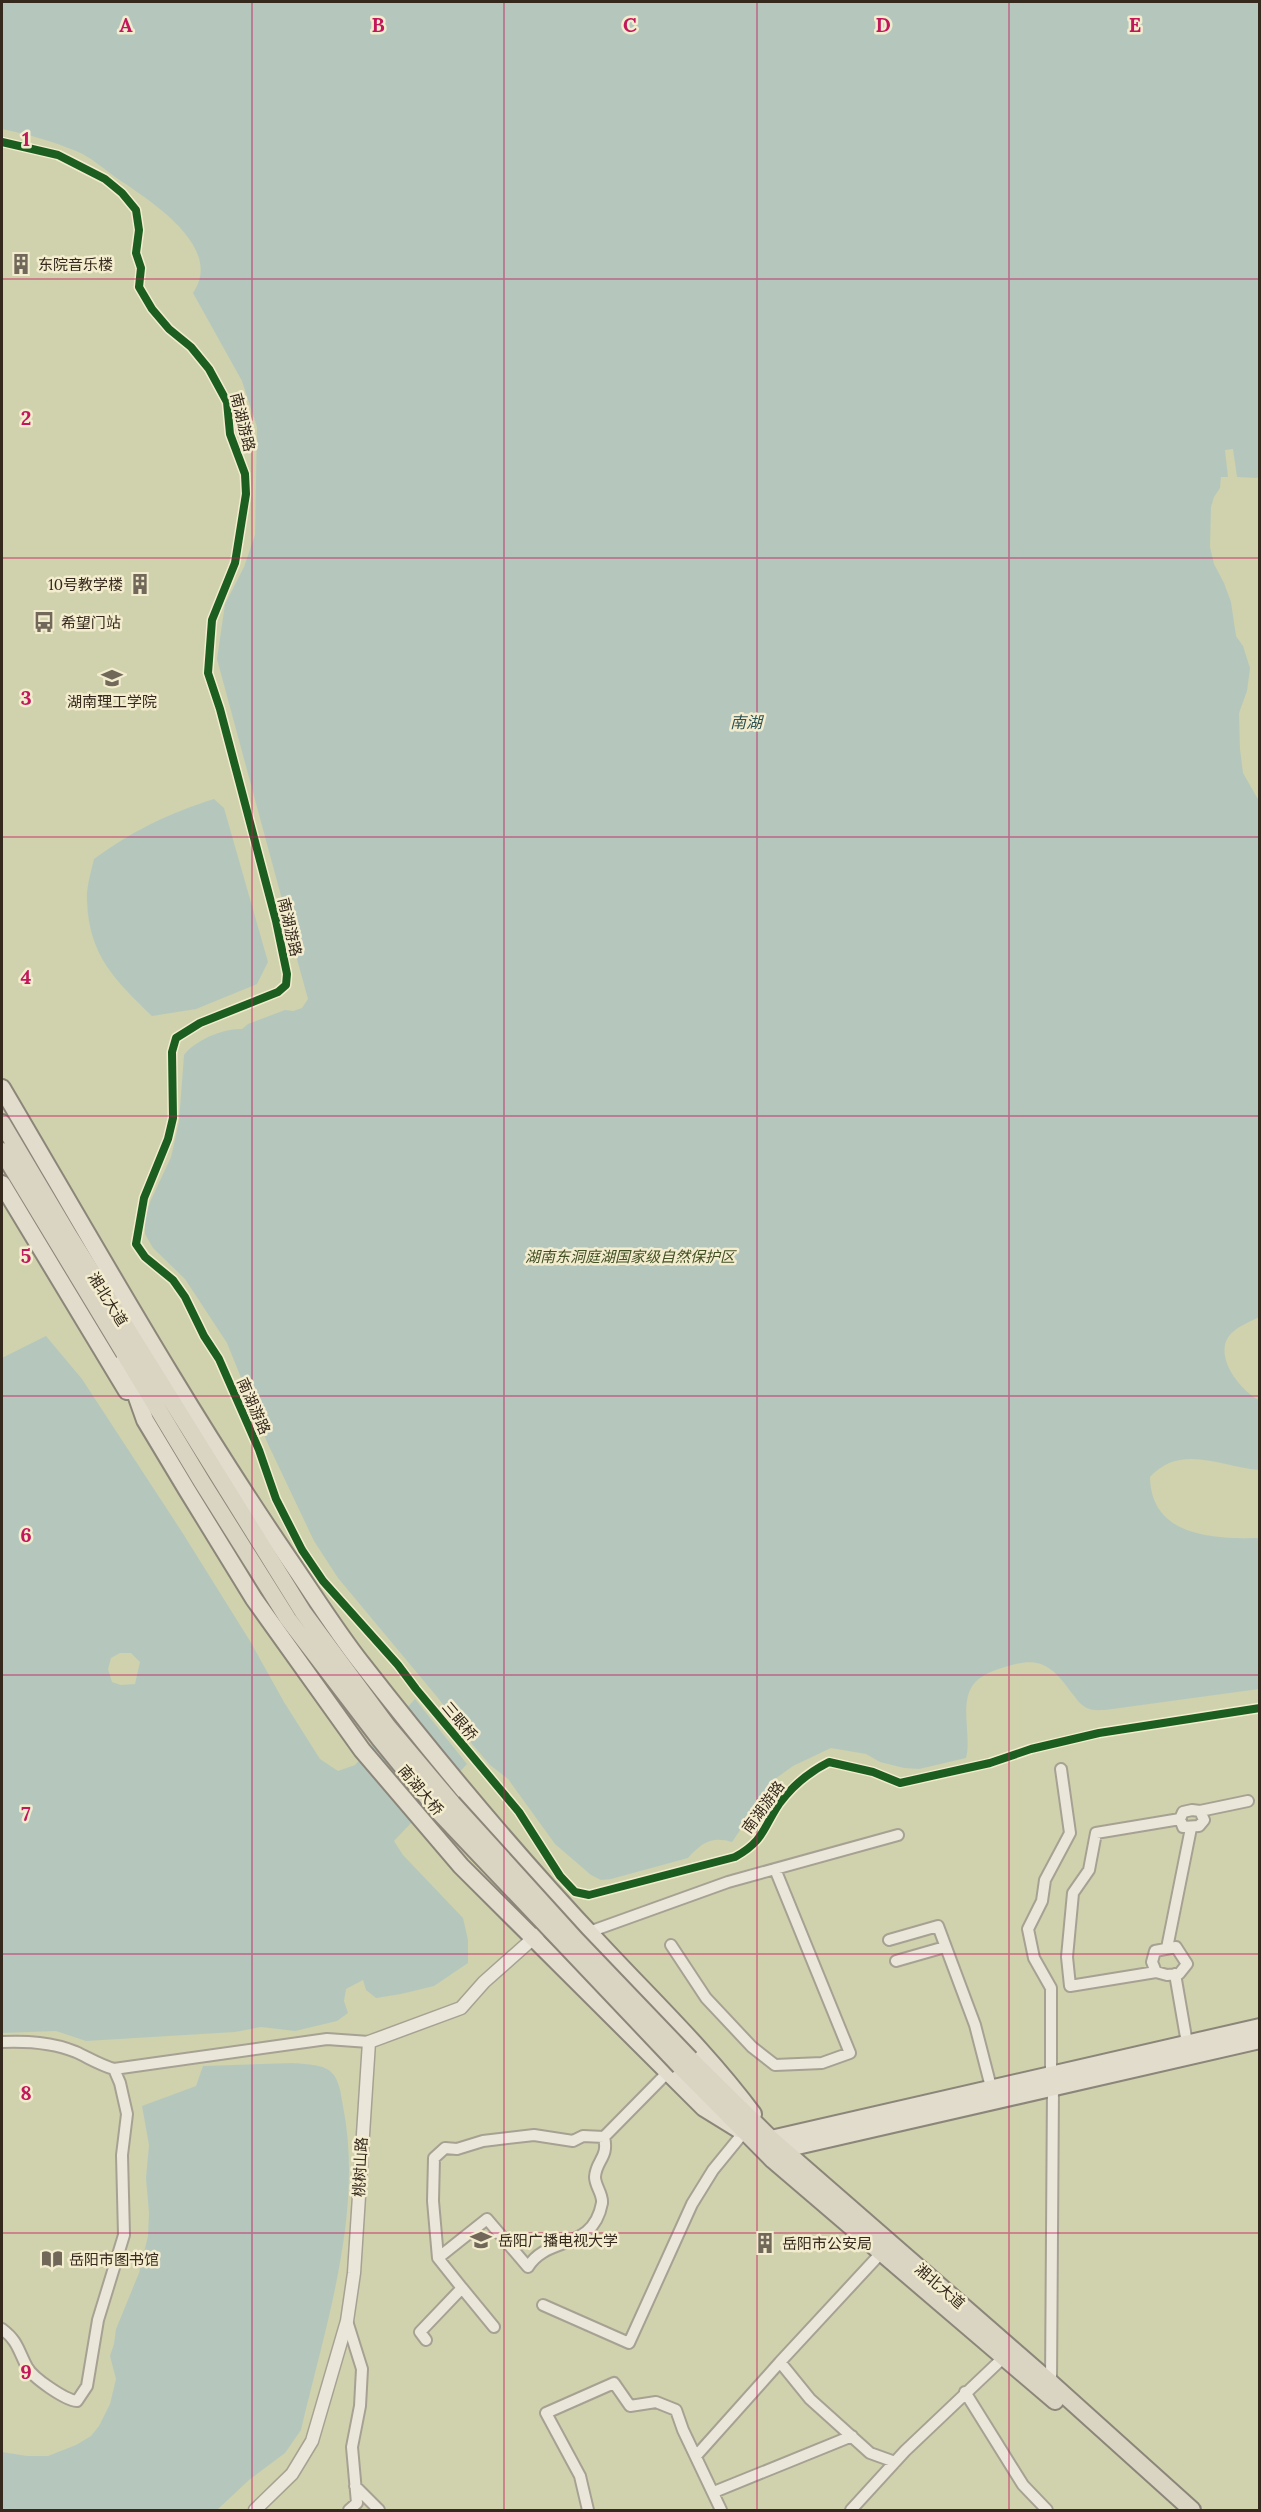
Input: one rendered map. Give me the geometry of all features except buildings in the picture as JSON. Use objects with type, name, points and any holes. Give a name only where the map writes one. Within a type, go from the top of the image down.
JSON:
[{"type":"highway","name":"湘北大道","points":[[2,1123],[148,1349],[167,1396],[209,1479]]},
{"type":"highway","name":"湘北大道","points":[[2,1151],[117,1343],[167,1396]]},
{"type":"highway","name":"南湖大桥","points":[[209,1479],[288,1619],[379,1738],[440,1813],[679,2066]]},
{"type":"highway","name":"湘北大道","points":[[679,2066],[744,2132],[772,2149],[1051,2383],[1192,2511]]},
{"type":"highway","name":"湘北大道","points":[[679,2066],[882,2252],[1178,2511]]},
{"type":"main road","points":[[2,1088],[161,1373],[167,1396]]},
{"type":"main road","points":[[2,1184],[145,1420],[209,1479],[501,1833],[589,1932],[663,2008],[732,2087],[772,2149]]},
{"type":"main road","points":[[117,1343],[145,1420]]},
{"type":"main road","points":[[98,1344],[130,1377],[167,1396]]},
{"type":"main road","points":[[209,1479],[254,1599],[362,1750],[461,1866],[557,1964],[679,2066]]},
{"type":"main road","points":[[557,1964],[556,1945],[562,1936],[574,1931],[589,1932]]},
{"type":"main road","points":[[772,2149],[1052,2080],[1187,2043],[1260,2027]]},
{"type":"main road","points":[[772,2149],[991,2087],[1052,2080],[1260,2040]]},
{"type":"street","points":[[1051,2383],[1051,1988],[1034,1958],[1028,1929],[1042,1901],[1045,1880],[1070,1833],[1061,1769]]},
{"type":"street","points":[[1200,1811],[1204,1820],[1199,1826],[1183,1827],[1180,1819],[1183,1812],[1200,1811],[1248,1801]]},
{"type":"street","points":[[1156,1972],[1152,1962],[1155,1951],[1176,1947],[1187,1964],[1179,1974],[1167,1975],[1156,1972],[1070,1986],[1067,1957],[1073,1893],[1089,1870],[1096,1833],[1180,1819]]},
{"type":"street","points":[[1167,1948],[1191,1828]]},
{"type":"street","points":[[589,1932],[728,1882],[898,1835]]},
{"type":"street","points":[[671,1945],[706,1998],[752,2047],[775,2065],[822,2063],[850,2053],[776,1869]]},
{"type":"street","points":[[2,2042],[55,2044],[98,2065],[114,2069],[327,2039],[369,2042],[461,2008],[484,1982],[567,1908]]},
{"type":"street","points":[[889,1940],[938,1926],[975,2025],[991,2087]]},
{"type":"street","points":[[896,1961],[945,1947]]},
{"type":"street","points":[[1175,1974],[1187,2043]]},
{"type":"street","name":"桃树山路","points":[[255,2511],[292,2474],[312,2441],[347,2321],[354,2273],[369,2042]]},
{"type":"street","points":[[494,2327],[438,2258],[432,2175],[434,2158],[445,2148],[457,2149],[483,2140],[534,2135],[573,2141],[583,2136],[604,2138],[679,2066]]},
{"type":"street","points":[[2,2329],[13,2337],[28,2369],[70,2401],[77,2401],[87,2386],[98,2320],[124,2235],[122,2155],[127,2114],[120,2083],[114,2069]]},
{"type":"street","points":[[543,2305],[629,2343],[692,2204],[713,2170],[744,2132]]},
{"type":"street","points":[[438,2258],[487,2219],[528,2267],[540,2255],[591,2230],[598,2219],[602,2200],[595,2177],[607,2148],[604,2138]]},
{"type":"street","points":[[696,2456],[882,2252]]},
{"type":"street","points":[[426,2340],[420,2332],[425,2324],[462,2288]]},
{"type":"street","points":[[347,2321],[362,2369],[360,2406],[352,2447],[357,2503],[350,2511]]},
{"type":"street","points":[[851,2511],[895,2462],[965,2392],[1003,2358]]},
{"type":"street","points":[[780,2362],[810,2399],[870,2453],[895,2462]]},
{"type":"street","points":[[588,2511],[580,2476],[546,2413],[614,2383],[630,2406],[656,2402],[676,2410],[722,2511]]},
{"type":"street","points":[[965,2392],[1023,2485],[1047,2511]]},
{"type":"street","points":[[714,2492],[852,2436]]},
{"type":"street","points":[[355,2486],[379,2511]]},
{"type":"green space","name":"湖南东洞庭湖国家级自然保护区","points":[[2,2],[1259,2],[1259,2510],[2,2510]]},
{"type":"water","name":"南湖","points":[[2,2],[1259,2],[1259,476],[1257,478],[1237,477],[1233,449],[1225,450],[1228,477],[1221,477],[1220,488],[1211,507],[1210,547],[1214,564],[1231,602],[1236,636],[1243,646],[1250,668],[1247,691],[1239,713],[1240,749],[1243,773],[1259,801],[1259,1317],[1234,1331],[1227,1339],[1225,1349],[1226,1359],[1236,1379],[1243,1388],[1259,1400],[1259,1470],[1188,1459],[1175,1461],[1162,1467],[1150,1477],[1153,1497],[1161,1512],[1173,1523],[1205,1535],[1259,1538],[1259,1689],[1094,1710],[1082,1705],[1064,1682],[1043,1665],[1026,1662],[1001,1668],[979,1678],[969,1693],[966,1711],[968,1740],[966,1758],[919,1769],[904,1768],[880,1762],[866,1754],[831,1748],[793,1766],[775,1779],[732,1842],[713,1840],[698,1848],[688,1858],[601,1880],[591,1875],[555,1844],[508,1779],[490,1765],[472,1744],[438,1698],[338,1578],[314,1541],[267,1442],[227,1343],[185,1279],[153,1248],[145,1234],[145,1218],[171,1157],[179,1122],[184,1055],[195,1044],[210,1036],[242,1029],[248,1024],[285,1010],[293,1011],[302,1008],[308,999],[290,934],[293,927],[287,918],[217,659],[225,604],[244,567],[255,535],[257,427],[242,381],[193,293],[200,276],[199,259],[192,242],[164,212],[82,154],[49,141],[2,129]]},
{"type":"water","points":[[214,799],[224,808],[268,962],[257,984],[196,1009],[152,1016],[106,966],[93,937],[87,896],[94,859],[151,824]]},
{"type":"water","points":[[46,1336],[82,1379],[182,1532],[320,1759],[338,1771],[355,1765],[415,1699],[467,1764],[394,1841],[403,1855],[463,1918],[468,1940],[468,1963],[434,1986],[401,1994],[376,1998],[366,1990],[363,1980],[346,1989],[344,2001],[348,2013],[337,2021],[295,2031],[261,2027],[235,2032],[86,2041],[56,2031],[2,2033],[2,1358]],"holes":[[[120,1653],[131,1653],[140,1662],[135,1684],[121,1685],[112,1682],[108,1669],[111,1658]]]},
{"type":"water","points":[[292,2063],[323,2067],[334,2075],[341,2093],[348,2146],[349,2187],[339,2269],[301,2430],[285,2453],[249,2480],[217,2510],[2,2510],[2,2452],[27,2456],[48,2456],[76,2445],[91,2436],[110,2404],[116,2379],[110,2356],[116,2329],[139,2273],[148,2236],[146,2178],[149,2145],[142,2106],[196,2086],[203,2066]]},
{"type":"cycle path","name":"南湖游路","points":[[2,142],[58,155],[105,179],[122,193],[136,210],[139,230],[136,253],[141,268],[139,287],[152,309],[169,329],[191,347],[209,369],[227,402],[230,434],[245,474],[246,494],[235,563],[212,620],[208,673],[220,709],[276,921],[287,974],[286,985],[278,992],[200,1023],[176,1038],[172,1052],[173,1118],[168,1139],[144,1198],[136,1244],[145,1257],[173,1280],[185,1297],[204,1336],[219,1359],[259,1450],[276,1499],[302,1550],[323,1581],[398,1665],[519,1812],[560,1876],[575,1892],[589,1895],[735,1857],[757,1840],[779,1804],[790,1791],[808,1775],[829,1762],[873,1772],[900,1783],[990,1763],[1031,1749],[1099,1733],[1260,1708]]},
{"type":"place","name":"东院音乐楼","points":[[21,264]]},
{"type":"place","name":"10号教学楼","points":[[140,584]]},
{"type":"place","name":"希望门站","points":[[44,622]]},
{"type":"place","name":"湖南理工学院","points":[[112,678]]},
{"type":"place","name":"岳阳广播电视大学","points":[[481,2240]]},
{"type":"place","name":"岳阳市公安局","points":[[765,2243]]},
{"type":"place","name":"岳阳市图书馆","points":[[52,2259]]}]
